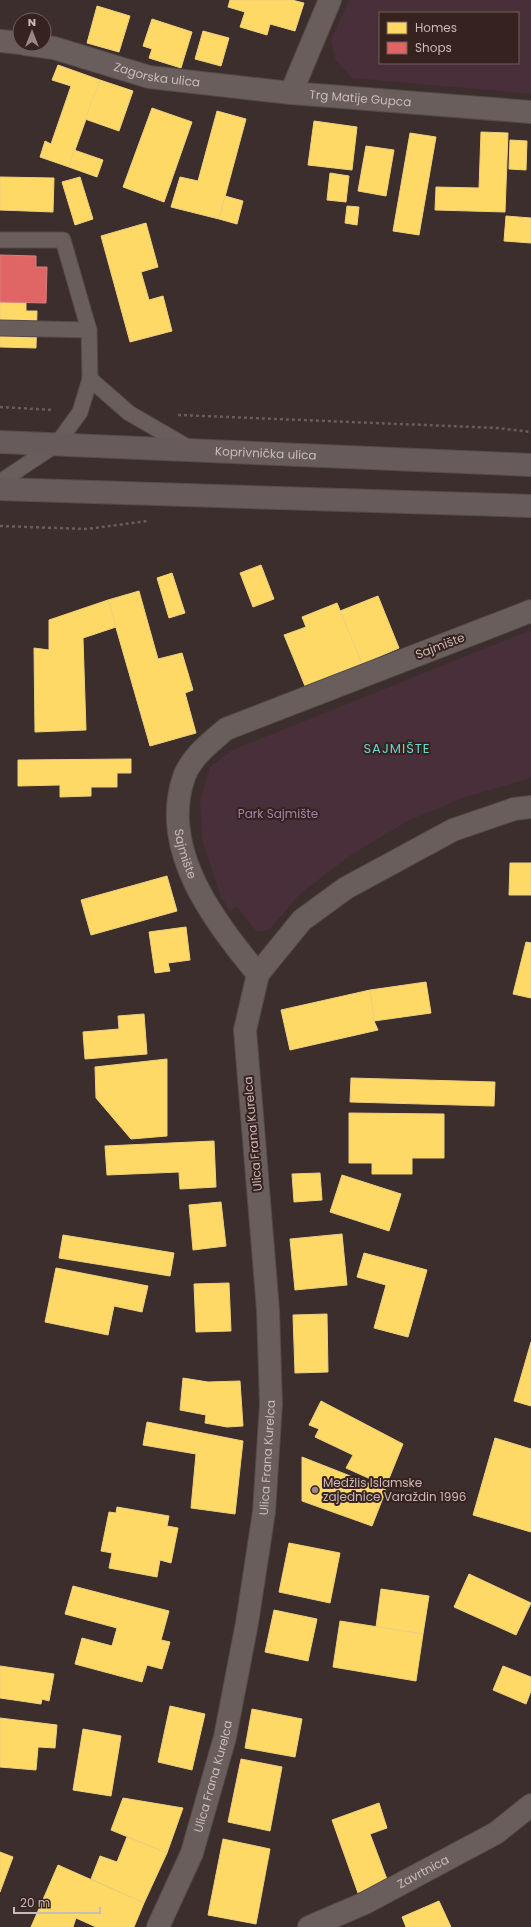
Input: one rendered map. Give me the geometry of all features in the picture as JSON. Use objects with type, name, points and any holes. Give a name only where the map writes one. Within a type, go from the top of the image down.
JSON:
[{"type":"main road","name":"Koprivnička ulica","points":[[0,442],[531,465]]},
{"type":"main road","points":[[0,489],[531,506]]},
{"type":"street","name":"Trg Matije Gupca","points":[[330,0],[291,93],[531,112]]},
{"type":"street","points":[[0,40],[12,42]]},
{"type":"street","name":"Zagorska ulica","points":[[52,48],[149,77],[291,93]]},
{"type":"street","name":"Sajmište","points":[[258,974],[214,918],[194,882],[181,845],[177,807],[184,776],[200,753],[226,729],[531,611]]},
{"type":"street","points":[[258,974],[302,920],[346,888],[453,830],[514,809],[531,807]]},
{"type":"street","name":"Ulica Frana Kurelca","points":[[160,1927],[192,1853],[225,1737],[247,1622],[264,1512],[271,1404],[268,1310],[244,1030],[258,974]]},
{"type":"street","name":"Zavrtnica","points":[[309,1927],[365,1903],[496,1833],[531,1804]]},
{"type":"lane","points":[[0,240],[63,240],[89,330],[90,379],[80,412],[57,444],[0,482]]},
{"type":"lane","points":[[0,328],[89,330]]},
{"type":"lane","points":[[90,379],[128,413],[193,450]]},
{"type":"path","points":[[0,407],[61,411]]},
{"type":"path","points":[[177,414],[482,427],[531,432]]},
{"type":"path","points":[[0,526],[87,528],[149,521]]},
{"type":"green space","points":[[349,0],[531,0],[531,94],[352,78],[335,59],[331,40]]},
{"type":"green space","name":"Park Sajmište","points":[[531,630],[531,778],[463,798],[408,821],[351,855],[301,893],[269,930],[257,932],[237,907],[230,911],[221,897],[202,840],[200,800],[210,767],[232,750]]},
{"type":"building: Homes","points":[[230,0],[292,0],[304,3],[295,31],[270,24],[267,35],[240,27],[245,12],[228,7]]},
{"type":"building: Homes","points":[[97,6],[130,16],[119,52],[87,43]]},
{"type":"building: Homes","points":[[152,19],[192,32],[181,68],[149,58],[152,49],[143,46]]},
{"type":"building: Homes","points":[[203,31],[229,38],[221,66],[195,59]]},
{"type":"building: Homes","points":[[58,65],[100,80],[69,167],[40,157],[45,141],[51,144],[71,86],[52,80]]},
{"type":"building: Homes","points":[[100,80],[133,91],[119,131],[85,119]]},
{"type":"building: Homes","points":[[152,108],[192,122],[164,202],[123,187]]},
{"type":"building: Homes","points":[[217,111],[246,119],[219,219],[171,207],[180,177],[198,181]]},
{"type":"building: Homes","points":[[314,121],[357,127],[352,170],[308,165]]},
{"type":"building: Homes","points":[[481,132],[508,133],[505,212],[435,210],[436,187],[479,188]]},
{"type":"building: Homes","points":[[410,133],[436,137],[419,235],[393,231]]},
{"type":"building: Homes","points":[[510,140],[527,141],[526,170],[509,169]]},
{"type":"building: Homes","points":[[366,146],[394,150],[386,196],[358,191]]},
{"type":"building: Homes","points":[[74,150],[103,160],[97,177],[69,167]]},
{"type":"building: Homes","points":[[330,173],[349,176],[346,202],[327,200]]},
{"type":"building: Homes","points":[[0,177],[54,178],[53,212],[0,210]]},
{"type":"building: Homes","points":[[80,177],[93,219],[75,225],[62,182]]},
{"type":"building: Homes","points":[[225,196],[243,201],[237,224],[219,219]]},
{"type":"building: Homes","points":[[347,206],[359,207],[357,225],[345,223]]},
{"type":"building: Homes","points":[[506,216],[531,218],[531,243],[504,241]]},
{"type":"building: Homes","points":[[146,223],[158,267],[141,272],[149,300],[163,296],[172,331],[130,342],[101,236]]},
{"type":"building: Homes","points":[[0,302],[26,302],[26,311],[37,311],[36,348],[0,347]]},
{"type":"building: Homes","points":[[261,565],[274,599],[253,607],[240,573]]},
{"type":"building: Homes","points":[[172,573],[185,613],[169,618],[157,578]]},
{"type":"building: Homes","points":[[139,591],[158,659],[182,653],[193,690],[185,693],[196,733],[150,746],[108,600]]},
{"type":"building: Homes","points":[[378,596],[399,648],[362,664],[340,611]]},
{"type":"building: Homes","points":[[108,600],[116,627],[83,638],[86,730],[35,732],[34,648],[49,650],[49,620]]},
{"type":"building: Homes","points":[[337,603],[362,664],[305,686],[284,635],[306,627],[302,617]]},
{"type":"building: Homes","points":[[131,759],[131,773],[117,773],[117,787],[91,787],[91,796],[60,797],[60,785],[18,786],[18,760]]},
{"type":"building: Homes","points":[[510,863],[531,863],[531,895],[509,895]]},
{"type":"building: Homes","points":[[167,876],[177,911],[91,935],[81,900]]},
{"type":"building: Homes","points":[[186,927],[190,960],[168,963],[170,971],[155,973],[149,932]]},
{"type":"building: Homes","points":[[526,942],[531,943],[531,998],[513,994]]},
{"type":"building: Homes","points":[[426,982],[431,1013],[374,1021],[370,990]]},
{"type":"building: Homes","points":[[370,990],[374,1021],[378,1030],[290,1050],[281,1010]]},
{"type":"building: Homes","points":[[144,1014],[147,1054],[85,1059],[83,1032],[119,1029],[118,1016]]},
{"type":"building: Homes","points":[[167,1059],[167,1136],[131,1139],[96,1098],[95,1067]]},
{"type":"building: Homes","points":[[351,1078],[495,1082],[494,1106],[350,1102]]},
{"type":"building: Homes","points":[[349,1113],[444,1114],[444,1158],[412,1158],[412,1174],[372,1174],[372,1163],[349,1163]]},
{"type":"building: Homes","points":[[214,1141],[216,1187],[180,1189],[179,1172],[107,1175],[105,1146]]},
{"type":"building: Homes","points":[[320,1173],[322,1200],[294,1202],[292,1174]]},
{"type":"building: Homes","points":[[342,1175],[401,1194],[389,1231],[330,1212]]},
{"type":"building: Homes","points":[[221,1202],[226,1246],[193,1250],[189,1205]]},
{"type":"building: Homes","points":[[342,1234],[347,1285],[295,1290],[290,1239]]},
{"type":"building: Homes","points":[[63,1235],[174,1253],[170,1276],[59,1258]]},
{"type":"building: Homes","points":[[364,1253],[427,1270],[408,1337],[374,1328],[386,1285],[357,1277]]},
{"type":"building: Homes","points":[[56,1268],[148,1286],[142,1312],[114,1306],[108,1335],[45,1322]]},
{"type":"building: Homes","points":[[229,1283],[231,1331],[196,1332],[194,1284]]},
{"type":"building: Homes","points":[[327,1314],[328,1372],[295,1373],[293,1315]]},
{"type":"building: Homes","points":[[531,1342],[531,1406],[514,1401]]},
{"type":"building: Homes","points":[[183,1378],[208,1382],[240,1381],[243,1426],[227,1427],[205,1423],[206,1415],[180,1410]]},
{"type":"building: Homes","points":[[321,1401],[403,1444],[386,1486],[346,1468],[353,1455],[315,1437],[319,1429],[309,1425]]},
{"type":"building: Homes","points":[[147,1422],[243,1441],[235,1514],[191,1508],[196,1454],[143,1445]]},
{"type":"building: Homes","points":[[495,1438],[531,1449],[531,1532],[473,1515]]},
{"type":"building: Homes","points":[[302,1457],[386,1490],[372,1526],[302,1501]]},
{"type":"building: Homes","points":[[117,1507],[169,1516],[167,1526],[178,1528],[171,1563],[160,1560],[157,1577],[109,1568],[112,1553],[101,1551],[109,1512],[116,1513]]},
{"type":"building: Homes","points":[[289,1543],[340,1553],[330,1603],[279,1592]]},
{"type":"building: Homes","points":[[469,1574],[531,1603],[516,1635],[454,1607]]},
{"type":"building: Homes","points":[[73,1586],[169,1611],[161,1640],[170,1642],[162,1669],[147,1665],[142,1682],[75,1664],[82,1638],[112,1646],[117,1628],[65,1614]]},
{"type":"building: Homes","points":[[381,1589],[429,1596],[423,1634],[376,1627]]},
{"type":"building: Homes","points":[[274,1610],[317,1619],[308,1661],[265,1652]]},
{"type":"building: Homes","points":[[340,1621],[423,1634],[416,1681],[333,1667]]},
{"type":"building: Homes","points":[[0,1666],[54,1674],[49,1701],[42,1699],[41,1704],[0,1698]]},
{"type":"building: Homes","points":[[503,1666],[531,1677],[531,1691],[526,1704],[493,1690]]},
{"type":"building: Homes","points":[[170,1706],[205,1714],[192,1770],[158,1762]]},
{"type":"building: Homes","points":[[252,1709],[302,1719],[295,1757],[245,1748]]},
{"type":"building: Homes","points":[[0,1718],[57,1725],[55,1748],[38,1747],[36,1770],[0,1767]]},
{"type":"building: Homes","points":[[83,1729],[121,1736],[111,1796],[73,1790]]},
{"type":"building: Homes","points":[[241,1759],[282,1767],[270,1831],[228,1822]]},
{"type":"building: Homes","points":[[123,1798],[183,1808],[167,1853],[111,1830]]},
{"type":"building: Homes","points":[[379,1803],[387,1828],[370,1834],[388,1882],[358,1893],[332,1820]]},
{"type":"building: Homes","points":[[127,1837],[167,1853],[144,1903],[91,1879],[100,1856],[117,1862]]},
{"type":"building: Homes","points":[[223,1839],[270,1849],[256,1924],[208,1915]]},
{"type":"building: Homes","points":[[0,1852],[13,1857],[0,1892]]},
{"type":"building: Homes","points":[[58,1865],[144,1903],[134,1927],[96,1927],[76,1918],[73,1927],[31,1927]]},
{"type":"building: Homes","points":[[439,1901],[451,1927],[406,1927],[402,1917]]},
{"type":"building: Shops","points":[[0,255],[36,256],[36,267],[47,267],[46,303],[0,302]]},
{"type":"place","name":"Medžlis Islamske zajednice Varaždin 1996","points":[[315,1490]]},
{"type":"district","name":"SAJMIŠTE","points":[[397,748]]}]
